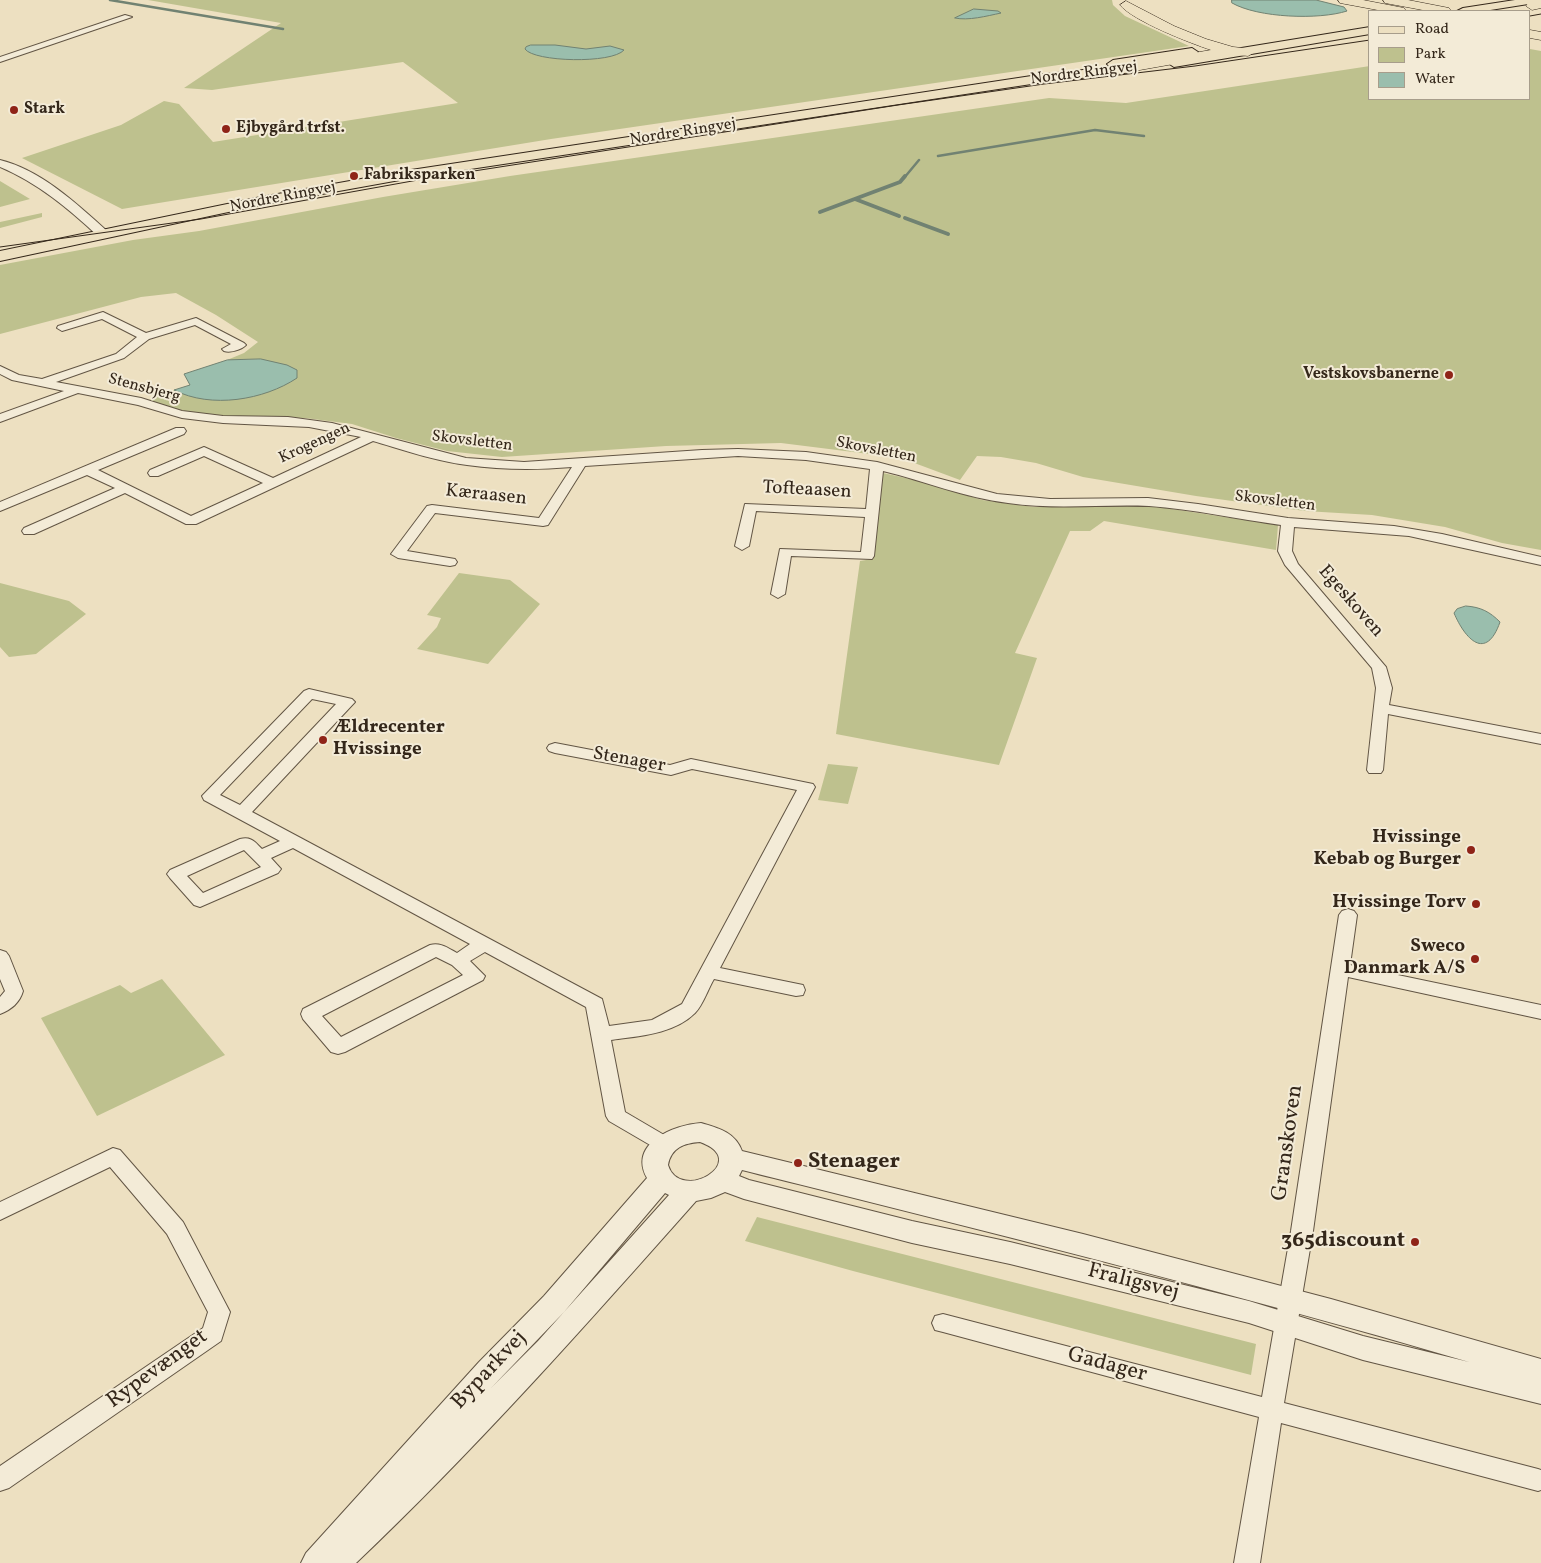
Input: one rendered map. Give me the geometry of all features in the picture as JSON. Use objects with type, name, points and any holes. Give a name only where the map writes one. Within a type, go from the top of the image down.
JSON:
[{"type":"highway","points":[[1344,0],[1426,10]]},
{"type":"highway","points":[[1359,0],[1407,9]]},
{"type":"highway","points":[[1390,0],[1407,9]]},
{"type":"highway","points":[[1394,0],[1407,9]]},
{"type":"highway","points":[[1125,2],[1132,13],[1144,20],[1220,49],[1248,52]]},
{"type":"highway","points":[[1149,5],[1151,10],[1163,18],[1220,49]]},
{"type":"highway","points":[[1106,72],[1220,49]]},
{"type":"main road","points":[[1470,10],[1538,4]]},
{"type":"main road","points":[[1499,10],[1538,4]]},
{"type":"main road","name":"Nordre Ringvej","points":[[0,256],[99,231],[300,188],[470,160],[1368,25]]},
{"type":"main road","name":"Nordre Ringvej","points":[[0,248],[411,174],[1038,79],[1106,72],[1248,52],[1368,30]]},
{"type":"street","points":[[0,60],[128,17]]},
{"type":"street","points":[[0,163],[42,184],[99,231]]},
{"type":"street","points":[[62,328],[103,314],[145,337]]},
{"type":"street","name":"Stensbjerg","points":[[41,383],[120,356],[145,337],[196,321],[240,345],[228,349]]},
{"type":"street","name":"Stensbjerg","points":[[0,370],[16,378],[141,402],[168,413],[202,419]]},
{"type":"street","points":[[0,418],[77,390]]},
{"type":"street","name":"Skovsletten","points":[[202,419],[306,422],[349,430],[432,456],[486,464],[539,465],[683,454],[743,452],[818,458],[878,466],[973,494],[1015,501],[1135,501],[1170,504],[1288,522],[1409,532],[1541,561]]},
{"type":"street","points":[[0,507],[180,430]]},
{"type":"street","name":"Krogengen","points":[[87,470],[191,521],[372,437]]},
{"type":"street","name":"Krogengen","points":[[154,473],[204,451],[273,483]]},
{"type":"street","name":"Kæraasen","points":[[450,562],[398,554],[432,509],[543,522],[582,462]]},
{"type":"street","name":"Tofteaasen","points":[[778,594],[785,552],[867,556],[878,466]]},
{"type":"street","points":[[29,530],[124,488]]},
{"type":"street","name":"Tofteaasen","points":[[742,546],[750,507],[872,513]]},
{"type":"street","name":"Egeskoven","points":[[1288,522],[1285,551],[1292,565],[1379,667],[1384,688],[1375,770]]},
{"type":"street","points":[[242,813],[346,702],[310,694],[210,796],[595,1004],[616,1116],[664,1144]]},
{"type":"street","points":[[1382,708],[1541,739]]},
{"type":"street","name":"Stenager","points":[[555,748],[671,770],[691,764],[807,787],[710,972],[689,1008],[675,1019],[658,1027],[602,1034]]},
{"type":"street","points":[[260,857],[293,841]]},
{"type":"street","points":[[246,843],[260,857],[272,869],[200,901],[176,874],[246,843]]},
{"type":"street","name":"Granskoven","points":[[1287,1312],[1301,1239],[1348,916]]},
{"type":"street","points":[[458,961],[484,944]]},
{"type":"street","points":[[436,950],[458,961],[476,976],[338,1046],[310,1014],[436,950]]},
{"type":"street","points":[[0,956],[14,991],[12,997],[0,1007]]},
{"type":"street","points":[[1341,969],[1541,1012]]},
{"type":"street","points":[[710,972],[796,990]]},
{"type":"street","points":[[684,1133],[709,1133],[723,1140],[728,1146],[728,1169],[708,1189],[689,1191],[674,1187],[662,1179],[658,1174],[656,1155],[670,1139],[684,1133]]},
{"type":"street","name":"Rypevænget","points":[[0,1212],[113,1156],[175,1228],[219,1312],[213,1334],[0,1480]]},
{"type":"street","name":"Fraligsvej","points":[[728,1169],[1083,1245],[1287,1312],[1541,1371]]},
{"type":"street","name":"Byparkvej","points":[[317,1563],[489,1371],[554,1304],[662,1179]]},
{"type":"street","name":"Byparkvej","points":[[334,1563],[413,1489],[554,1343],[689,1191]]},
{"type":"street","points":[[1247,1563],[1287,1312]]},
{"type":"street","name":"Fraligsvej","points":[[1287,1312],[1363,1348],[1541,1392]]},
{"type":"street","name":"Gadager","points":[[943,1323],[1538,1480]]},
{"type":"green space","points":[[148,0],[1112,0],[1113,5],[1125,16],[1189,46],[551,139],[122,209],[22,158],[121,125],[164,101],[179,104],[213,142],[458,103],[403,62],[212,90],[184,88],[281,23]]},
{"type":"green space","points":[[1531,49],[1541,51],[1541,550],[1502,543],[1445,527],[1372,515],[1305,511],[1196,496],[1083,477],[1036,463],[1001,457],[977,456],[960,480],[901,458],[781,443],[666,446],[502,457],[447,451],[352,424],[305,418],[213,416],[168,408],[149,400],[174,390],[182,394],[261,359],[227,360],[244,353],[258,342],[216,315],[176,293],[141,297],[0,334],[0,265],[133,240],[199,231],[510,176],[1049,98],[1126,103],[1368,66],[1368,100],[1531,100]]},
{"type":"green space","points":[[0,181],[30,199],[0,207]]},
{"type":"green space","points":[[42,213],[42,217],[0,228],[0,222]]},
{"type":"green space","points":[[883,473],[924,482],[982,500],[1034,507],[1152,506],[1278,525],[1276,550],[1104,521],[1090,531],[1070,531],[1015,653],[1037,658],[999,765],[836,734],[860,561],[872,559]]},
{"type":"green space","points":[[459,573],[510,580],[540,604],[488,664],[417,649],[437,627],[441,618],[427,615]]},
{"type":"green space","points":[[0,583],[69,601],[86,614],[36,654],[9,657],[0,647]]},
{"type":"green space","points":[[828,764],[858,767],[848,804],[818,800]]},
{"type":"green space","points":[[162,979],[225,1055],[97,1116],[41,1018],[120,985],[131,993]]},
{"type":"green space","points":[[757,1217],[1256,1344],[1251,1375],[745,1241]]},
{"type":"water","points":[[1232,0],[1316,0],[1344,7],[1347,11],[1321,16],[1289,16],[1257,12],[1232,3]]},
{"type":"water","points":[[974,9],[998,11],[1001,13],[972,19],[955,18]]},
{"type":"water","points":[[531,45],[555,45],[586,49],[610,46],[624,50],[617,55],[605,58],[573,60],[543,57],[531,53],[525,49]]},
{"type":"water","points":[[261,359],[287,365],[297,370],[297,378],[269,392],[237,399],[204,399],[174,390],[190,385],[184,374],[227,360]]},
{"type":"water","points":[[1466,606],[1485,611],[1493,615],[1500,622],[1488,641],[1482,644],[1476,642],[1464,631],[1454,613],[1457,609]]},
{"type":"waterway","points":[[110,0],[283,29]]},
{"type":"waterway","points":[[938,156],[1095,130],[1144,136]]},
{"type":"waterway","points":[[904,178],[919,160]]},
{"type":"waterway","points":[[820,212],[900,182],[905,176]]},
{"type":"waterway","points":[[855,199],[899,216]]},
{"type":"waterway","points":[[905,218],[948,234]]},
{"type":"tram line","points":[[1531,16],[1541,14]]},
{"type":"tram line","points":[[0,247],[201,219],[429,178],[898,105],[1044,84],[1195,66],[1368,40]]},
{"type":"place","name":"Stark","points":[[14,110]]},
{"type":"place","name":"Ejbygård trfst.","points":[[226,129]]},
{"type":"place","name":"Fabriksparken","points":[[354,176]]},
{"type":"place","name":"Vestskovsbanerne","points":[[1449,375]]},
{"type":"place","name":"Ældrecenter Hvissinge","points":[[323,740]]},
{"type":"place","name":"Hvissinge Kebab og Burger","points":[[1471,850]]},
{"type":"place","name":"Hvissinge Torv","points":[[1476,904]]},
{"type":"place","name":"Sweco Danmark A/S","points":[[1475,959]]},
{"type":"place","name":"Stenager","points":[[798,1163]]},
{"type":"place","name":"365discount","points":[[1415,1242]]}]
